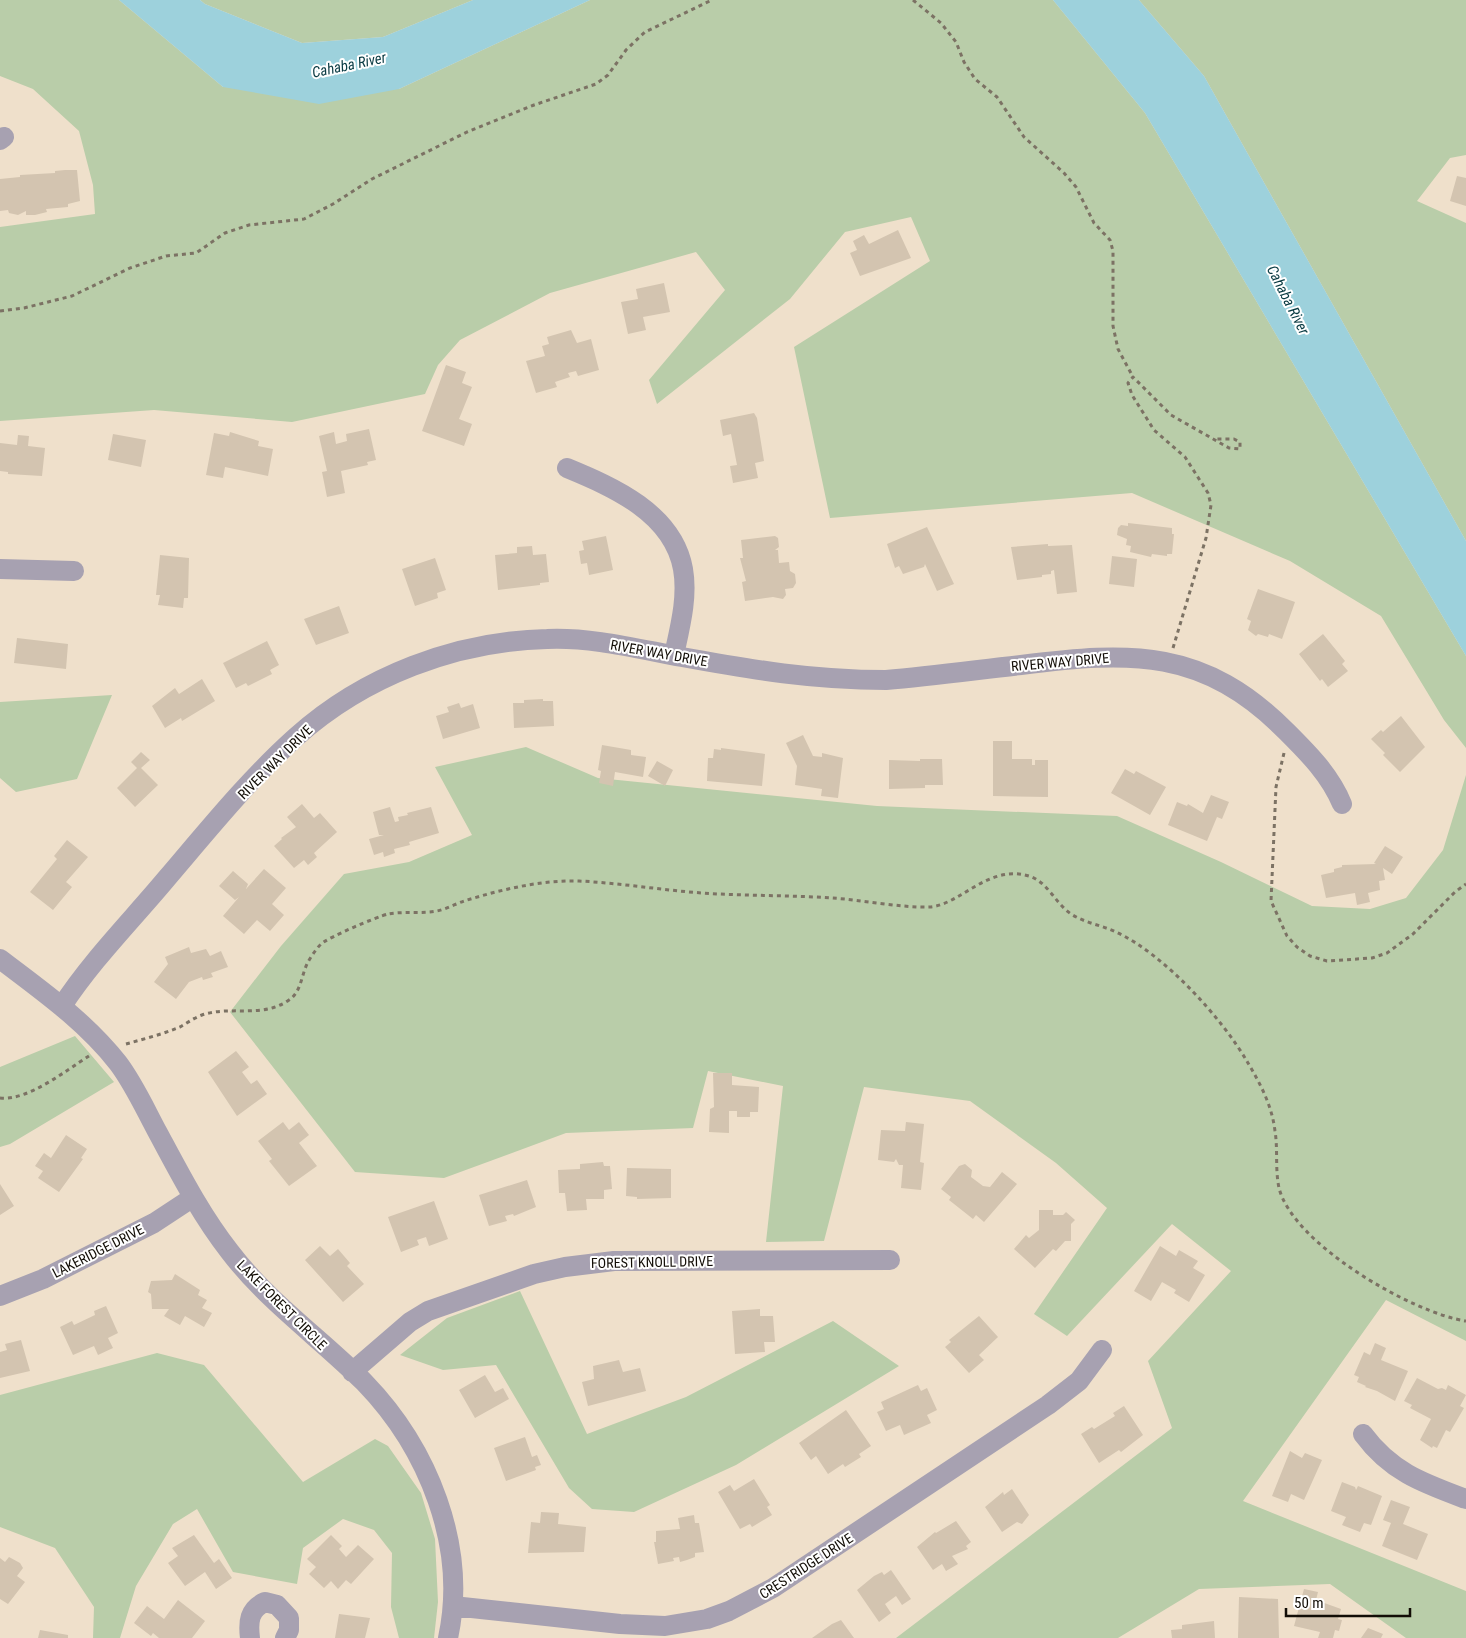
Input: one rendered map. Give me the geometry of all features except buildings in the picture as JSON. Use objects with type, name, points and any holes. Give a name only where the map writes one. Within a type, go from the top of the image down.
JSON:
[{"type":"street","points":[[567,468],[611,486],[634,500],[667,534],[683,568],[684,592],[681,622],[674,655]]},
{"type":"street","points":[[0,569],[74,570]]},
{"type":"street","name":"RIVER WAY DRIVE","points":[[62,1006],[101,955],[195,846],[266,767],[318,719],[378,680],[447,654],[478,647],[547,638],[596,642],[777,674],[852,680],[902,679],[1101,657],[1129,656],[1170,663],[1207,675],[1254,702],[1273,718],[1324,772],[1336,789],[1342,804]]},
{"type":"street","name":"LAKE FOREST CIRCLE","points":[[0,960],[75,1015],[118,1062],[134,1087],[192,1198],[231,1254],[255,1281],[352,1372],[397,1422],[420,1458],[430,1481],[448,1540],[452,1568],[453,1606],[448,1638]]},
{"type":"street","name":"LAKERIDGE DRIVE","points":[[0,1296],[43,1279],[146,1227],[192,1198]]},
{"type":"street","name":"FOREST KNOLL DRIVE","points":[[352,1372],[410,1322],[428,1311],[534,1274],[565,1267],[614,1261],[890,1260]]},
{"type":"street","name":"CRESTRIDGE DRIVE","points":[[453,1606],[643,1626],[686,1623],[729,1611],[773,1588],[1048,1405],[1078,1381],[1102,1350]]},
{"type":"street","points":[[1363,1434],[1376,1453],[1392,1466],[1413,1478],[1466,1499]]},
{"type":"street","points":[[250,1638],[250,1616],[256,1607],[265,1602],[277,1605],[289,1618],[289,1630],[285,1638]]},
{"type":"path","points":[[0,311],[24,308],[72,296],[130,268],[166,256],[196,253],[225,233],[249,225],[304,219],[333,204],[372,179],[467,132],[534,104],[596,84],[608,75],[626,50],[645,32],[712,0]]},
{"type":"path","points":[[913,0],[941,23],[956,42],[964,62],[975,80],[997,97],[1024,137],[1064,172],[1076,187],[1094,223],[1110,240],[1113,251],[1114,326],[1118,349],[1133,377],[1171,414],[1229,448],[1240,449],[1240,442],[1234,439],[1216,439]]},
{"type":"path","points":[[1133,377],[1128,383],[1132,395],[1154,430],[1185,457],[1208,493],[1211,505],[1206,538],[1170,663]]},
{"type":"path","points":[[1284,747],[1276,786],[1271,901],[1287,936],[1297,947],[1310,956],[1327,961],[1372,958],[1387,952],[1413,934],[1455,892],[1466,884]]},
{"type":"path","points":[[0,1098],[17,1097],[32,1091],[90,1056],[177,1028],[202,1015],[269,1010],[292,999],[298,989],[308,962],[322,943],[370,920],[388,914],[440,911],[461,901],[510,887],[578,881],[702,893],[834,898],[930,907],[946,903],[980,882],[1012,874],[1028,876],[1041,882],[1066,911],[1083,921],[1118,933],[1162,962],[1193,992],[1225,1030],[1247,1060],[1271,1106],[1276,1133],[1280,1188],[1284,1200],[1297,1220],[1352,1269],[1378,1286],[1448,1318],[1466,1321]]},
{"type":"green space","points":[[0,0],[119,0],[223,87],[399,89],[590,0],[1053,0],[1145,113],[1466,656],[1466,748],[1444,720],[1381,616],[1290,561],[1132,493],[830,518],[794,347],[930,261],[911,217],[845,232],[790,299],[657,404],[649,380],[725,290],[696,252],[550,293],[460,340],[438,365],[425,394],[292,422],[154,410],[0,421],[0,227],[95,214],[93,185],[79,131],[33,89],[0,76]]},
{"type":"green space","points":[[200,0],[473,0],[383,37],[302,43],[205,4]]},
{"type":"green space","points":[[1139,0],[1466,0],[1466,155],[1450,158],[1417,201],[1466,223],[1466,541],[1204,76]]},
{"type":"green space","points":[[112,695],[77,779],[16,792],[0,778],[0,702]]},
{"type":"green space","points":[[526,747],[598,778],[877,806],[1117,816],[1221,862],[1312,906],[1370,909],[1406,898],[1443,850],[1466,775],[1466,1341],[1386,1300],[1243,1501],[1466,1591],[1466,1638],[1406,1638],[1330,1584],[1199,1589],[1118,1638],[896,1638],[1172,1428],[1148,1361],[1231,1271],[1172,1224],[1067,1336],[1034,1314],[1107,1208],[1056,1163],[970,1101],[864,1087],[824,1241],[766,1242],[783,1086],[708,1071],[693,1128],[566,1133],[444,1178],[355,1172],[230,1012],[281,946],[344,874],[409,862],[472,835],[435,767]]},
{"type":"green space","points":[[75,1036],[114,1082],[10,1144],[0,1147],[0,1067]]},
{"type":"green space","points":[[520,1291],[587,1434],[686,1397],[833,1321],[899,1366],[736,1465],[634,1512],[592,1509],[569,1488],[496,1365],[443,1370],[400,1355],[447,1318]]},
{"type":"green space","points":[[157,1353],[204,1365],[303,1482],[375,1439],[388,1446],[421,1493],[435,1539],[438,1602],[434,1638],[399,1638],[391,1607],[392,1553],[374,1530],[343,1519],[303,1548],[297,1584],[233,1572],[197,1509],[173,1524],[136,1586],[120,1638],[93,1638],[94,1607],[55,1548],[0,1527],[0,1395]]},
{"type":"water","name":"Cahaba River","points":[[119,0],[200,0],[205,4],[302,43],[383,37],[473,0],[590,0],[399,89],[319,104],[223,87]]},
{"type":"water","name":"Cahaba River","points":[[1053,0],[1139,0],[1204,76],[1466,541],[1466,656],[1145,113]]}]
